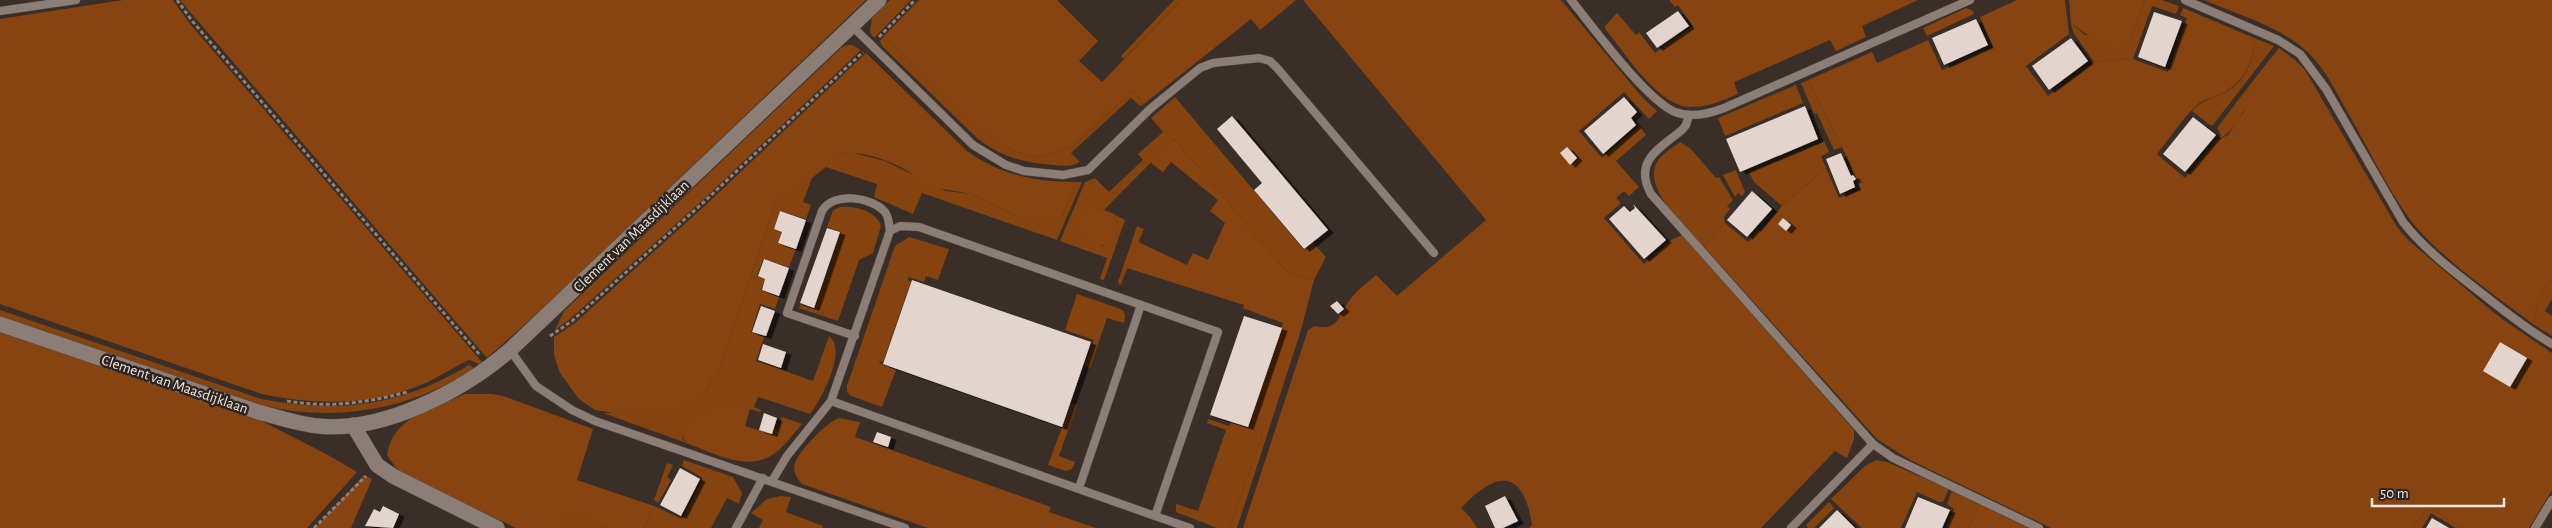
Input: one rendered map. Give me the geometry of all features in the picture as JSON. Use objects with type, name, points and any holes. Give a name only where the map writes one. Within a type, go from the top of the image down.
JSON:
[{"type":"street","name":"Clement van Maasdijklaan","points":[[0,324],[258,412],[320,426],[353,425],[382,419],[450,393],[490,367],[853,27],[879,0]]},
{"type":"street","points":[[353,425],[377,465],[393,476],[498,528]]},
{"type":"lane","points":[[0,11],[76,0]]},
{"type":"lane","points":[[1571,0],[1656,100],[1676,112],[1689,115],[1712,113],[1970,0]]},
{"type":"lane","points":[[2185,0],[2278,40],[2300,54],[2326,90],[2403,222],[2413,235],[2483,295],[2529,330],[2552,344]]},
{"type":"lane","points":[[853,27],[973,145],[990,156],[1024,171],[1063,175],[1088,170],[1150,109],[1200,68],[1213,62],[1240,58],[1267,60],[1278,69],[1434,253]]},
{"type":"lane","points":[[1689,115],[1686,125],[1682,130],[1648,160],[1645,174],[1646,185],[1651,194],[1873,444],[1893,458],[2040,528]]},
{"type":"lane","points":[[772,481],[787,456],[831,400],[854,336],[890,231],[884,212],[876,206],[853,198],[837,198],[830,202],[822,211],[787,313],[854,336]]},
{"type":"lane","points":[[890,231],[900,226],[919,227],[1218,332],[1155,516]]},
{"type":"lane","points":[[1079,488],[1141,304]]},
{"type":"lane","points":[[510,350],[536,386],[572,410],[595,421],[905,528]]},
{"type":"lane","points":[[831,400],[1190,528]]},
{"type":"lane","points":[[1791,528],[1873,444]]},
{"type":"lane","points":[[736,528],[762,478]]},
{"type":"lane","points":[[2535,528],[2552,500]]},
{"type":"path","points":[[177,0],[199,29],[490,367]]},
{"type":"path","points":[[547,338],[572,321],[664,238],[870,45],[915,0]]},
{"type":"path","points":[[280,400],[323,405],[350,404],[382,399],[414,390]]},
{"type":"path","points":[[314,528],[377,465]]},
{"type":"shaded area","points":[[123,0],[173,0],[190,24],[482,362],[479,364],[469,360],[421,385],[382,397],[342,402],[282,398],[262,394],[0,304],[0,19]]},
{"type":"shaded area","points":[[180,0],[866,0],[552,300],[487,358]]},
{"type":"shaded area","points":[[890,0],[911,0],[874,38],[870,33],[872,18]]},
{"type":"shaded area","points":[[919,0],[1057,0],[1098,41],[1079,61],[1102,82],[1182,0],[1296,0],[1260,30],[1251,19],[1144,104],[1133,90],[1073,146],[1040,157],[1025,155],[1009,149],[972,124],[884,36]]},
{"type":"shaded area","points":[[1174,0],[1182,0],[1124,59],[1121,56]]},
{"type":"shaded area","points":[[1303,0],[1561,0],[1642,97],[1657,111],[1649,119],[1624,92],[1579,131],[1602,158],[1637,128],[1640,127],[1646,135],[1616,161],[1639,187],[1629,196],[1624,191],[1616,198],[1621,203],[1604,218],[1644,264],[1671,240],[1682,235],[1854,430],[1854,439],[1847,458],[1835,451],[1761,528],[1529,528],[1532,525],[1528,506],[1522,493],[1515,484],[1506,481],[1496,482],[1486,487],[1461,508],[1477,528],[1243,528],[1308,330],[1315,326],[1329,327],[1337,321],[1352,297],[1376,275],[1397,296],[1486,220]]},
{"type":"shaded area","points":[[1669,0],[1918,0],[1862,26],[1866,37],[1836,51],[1830,40],[1734,82],[1738,94],[1709,105],[1690,107],[1666,98],[1654,88],[1632,64],[1606,30],[1605,26],[1617,13],[1636,35],[1639,32],[1655,53],[1693,26],[1678,5],[1675,7]]},
{"type":"shaded area","points":[[2017,0],[2065,0],[2069,34],[2026,66],[2048,96],[2094,62],[2133,59],[2168,72],[2187,18],[2180,15],[2183,8],[2252,37],[2253,53],[2251,61],[2238,82],[2225,92],[2197,105],[2181,122],[2157,154],[2185,178],[2217,140],[2228,135],[2243,113],[2252,82],[2279,48],[2305,70],[2397,227],[2408,240],[2498,316],[2552,353],[2552,490],[2529,528],[2462,528],[2433,509],[2425,511],[2412,528],[2051,528],[1910,460],[1877,439],[1704,247],[1725,223],[1748,242],[1758,230],[1761,232],[1782,206],[1826,168],[1839,198],[1861,190],[1842,147],[1808,80],[1872,52],[1877,63],[1928,40],[1942,70],[1993,47],[1980,17]]},
{"type":"shaded area","points":[[2069,0],[2145,0],[2130,41],[2116,49],[2096,41],[2071,23]]},
{"type":"shaded area","points":[[2145,0],[2162,0],[2179,6],[2176,14],[2152,6],[2133,59],[2094,62],[2073,32],[2071,23],[2085,35],[2130,41]]},
{"type":"shaded area","points":[[2204,0],[2552,0],[2552,278],[2538,299],[2533,324],[2450,260],[2409,218],[2383,177],[2331,83],[2321,67],[2303,48],[2268,26]]},
{"type":"shaded area","points":[[1966,8],[1972,10],[1974,14],[1927,36],[1923,28]]},
{"type":"shaded area","points":[[884,36],[973,124],[1009,149],[1025,155],[1040,157],[1073,146],[1133,90],[1144,104],[1140,106],[1131,98],[1071,153],[1080,162],[1077,164],[1060,166],[1023,161],[1005,155],[978,139],[882,46],[880,41]]},
{"type":"shaded area","points":[[2252,37],[2274,46],[2213,125],[2210,125],[2192,111],[2204,102],[2226,92],[2239,82],[2251,61],[2253,53]]},
{"type":"shaded area","points":[[852,45],[861,50],[705,198],[570,319],[555,330],[564,311],[841,48]]},
{"type":"shaded area","points":[[866,53],[967,151],[992,166],[1018,175],[1046,181],[1075,182],[1062,217],[1053,223],[1025,220],[972,194],[925,186],[908,172],[885,160],[860,154],[838,154],[775,205],[720,366],[704,394],[682,406],[658,413],[620,414],[595,410],[579,399],[560,373],[554,355],[554,337],[575,323],[709,202]]},
{"type":"shaded area","points":[[1808,80],[1842,147],[1834,150],[1817,113],[1814,114],[1801,83]]},
{"type":"shaded area","points":[[2252,82],[2241,116],[2231,130],[2217,140],[2221,135],[2217,128]]},
{"type":"shaded area","points":[[1796,85],[1803,103],[1725,136],[1718,118]]},
{"type":"shaded area","points":[[1175,97],[1304,250],[1313,243],[1326,257],[1314,280],[1288,273],[1174,139],[1104,210],[1097,207],[1086,240],[1103,246],[1117,223],[1114,214],[1125,220],[1104,280],[1100,279],[1107,258],[1060,241],[1085,182],[1095,178],[1109,192],[1143,160],[1138,154],[1163,132],[1151,118]]},
{"type":"shaded area","points":[[1174,139],[1288,273],[1314,280],[1301,330],[1237,528],[1230,528],[1263,433],[1248,428],[1283,323],[1243,308],[1244,305],[1127,268],[1138,242],[1187,265],[1193,253],[1208,260],[1225,223],[1210,211],[1218,200],[1171,162],[1163,172],[1152,164],[1151,160]]},
{"type":"shaded area","points":[[1824,141],[1829,152],[1821,156],[1826,168],[1782,206],[1754,182],[1749,172]]},
{"type":"shaded area","points":[[1680,142],[1691,149],[1716,178],[1719,177],[1733,200],[1727,206],[1730,209],[1724,217],[1725,223],[1704,247],[1668,206],[1660,194],[1655,181],[1654,170],[1659,159]]},
{"type":"shaded area","points":[[850,152],[885,161],[946,191],[972,194],[1025,220],[1062,217],[1075,182],[1082,182],[1057,240],[922,193],[913,214],[874,197],[877,184],[826,167],[812,178],[803,202],[811,205],[806,219],[780,211],[774,229],[782,232],[778,243],[796,249],[789,267],[763,259],[757,276],[765,279],[761,290],[779,297],[775,309],[760,304],[751,332],[764,337],[756,361],[813,381],[829,336],[834,343],[836,352],[834,363],[826,387],[810,414],[758,397],[754,407],[761,410],[760,412],[750,409],[682,437],[686,443],[603,413],[634,413],[704,394],[720,366],[775,205],[838,154]]},
{"type":"shaded area","points":[[1736,170],[1745,192],[1742,196],[1738,193],[1735,197],[1723,175]]},
{"type":"shaded area","points":[[840,207],[864,210],[875,216],[881,226],[873,253],[859,260],[838,321],[799,308],[800,305],[814,309],[841,232],[827,227],[833,210]]},
{"type":"shaded area","points":[[1097,207],[1114,214],[1117,223],[1108,244],[1104,245],[1093,244],[1083,238],[1076,223],[1091,208]]},
{"type":"shaded area","points":[[1137,226],[1144,229],[1120,286],[1118,282]]},
{"type":"shaded area","points":[[909,237],[949,249],[938,280],[926,276],[924,282],[908,277],[908,280],[911,281],[883,362],[880,361],[879,363],[896,370],[882,407],[851,396],[847,392],[847,386],[895,246]]},
{"type":"shaded area","points":[[2552,278],[2552,299],[2545,311],[2552,316],[2552,336],[2533,324],[2538,299]]},
{"type":"shaded area","points":[[1077,294],[1121,309],[1125,316],[1124,323],[1107,318],[1090,368],[1085,366],[1094,340],[1065,330]]},
{"type":"shaded area","points":[[0,310],[261,399],[289,404],[343,406],[394,398],[444,379],[469,365],[474,368],[425,394],[399,403],[345,412],[317,413],[289,410],[237,398],[0,316]]},
{"type":"shaded area","points":[[0,332],[256,418],[357,472],[307,528],[0,528]]},
{"type":"shaded area","points":[[465,394],[503,396],[593,429],[577,480],[654,506],[644,528],[607,528],[566,509],[559,528],[516,528],[408,476],[396,468],[387,455],[397,431],[406,422],[428,409]]},
{"type":"shaded area","points":[[719,403],[750,409],[745,426],[772,434],[775,428],[778,429],[782,417],[802,424],[784,445],[772,455],[762,460],[751,462],[729,459],[686,443],[681,432],[689,420]]},
{"type":"shaded area","points":[[1071,403],[1077,405],[1059,456],[1075,462],[1072,469],[1066,471],[1048,465]]},
{"type":"shaded area","points":[[839,418],[860,422],[855,437],[1051,507],[1049,512],[1096,528],[928,528],[802,484],[795,472],[795,463],[821,431]]},
{"type":"shaded area","points":[[1208,419],[1229,426],[1231,422],[1263,433],[1230,528],[1217,528],[1176,512],[1176,504],[1198,511],[1226,430],[1207,423]]},
{"type":"shaded area","points":[[684,460],[733,477],[742,493],[739,504],[727,498],[711,528],[644,528],[654,506],[682,519],[703,478],[682,466]]},
{"type":"shaded area","points":[[1877,460],[1887,462],[1949,489],[1943,502],[1917,492],[1901,528],[1862,528],[1831,499],[1866,465]]},
{"type":"shaded area","points":[[667,463],[673,465],[667,477],[671,480],[658,503],[654,500]]},
{"type":"shaded area","points":[[364,475],[372,479],[351,528],[315,528]]},
{"type":"shaded area","points":[[1952,491],[1979,504],[1968,528],[1946,528],[1954,509],[1947,504]]},
{"type":"shaded area","points":[[781,496],[791,497],[786,512],[823,526],[822,528],[759,528],[763,520],[751,513],[767,499]]},
{"type":"shaded area","points":[[1829,502],[1834,508],[1814,528],[1808,528],[1806,525]]},
{"type":"shaded area","points":[[1979,504],[2028,528],[1968,528]]},
{"type":"shaded area","points":[[565,508],[607,528],[559,528]]},
{"type":"shaded area","points":[[2433,509],[2462,528],[2456,528],[2431,513],[2422,528],[2412,528],[2425,511]]},
{"type":"building","points":[[1678,11],[1689,26],[1657,48],[1646,33]]},
{"type":"building","points":[[2154,12],[2182,21],[2165,67],[2138,57]]},
{"type":"building","points":[[1976,19],[1988,45],[1944,65],[1932,38]]},
{"type":"building","points":[[2071,38],[2088,61],[2049,90],[2032,66]]},
{"type":"building","points":[[1624,97],[1637,112],[1631,118],[1636,125],[1603,154],[1584,131]]},
{"type":"building","points":[[1805,106],[1818,139],[1740,172],[1726,139]]},
{"type":"building","points":[[1232,116],[1328,230],[1304,249],[1254,190],[1262,183],[1217,129]]},
{"type":"building","points":[[2193,117],[2216,135],[2185,172],[2163,154]]},
{"type":"building","points":[[1567,147],[1577,158],[1570,165],[1560,153]]},
{"type":"building","points":[[1841,153],[1851,176],[1853,175],[1856,179],[1853,181],[1855,187],[1840,194],[1826,159]]},
{"type":"building","points":[[1752,191],[1772,209],[1747,237],[1727,220]]},
{"type":"building","points":[[1633,204],[1666,240],[1644,259],[1609,219],[1624,206],[1630,212],[1635,208]]},
{"type":"building","points":[[780,211],[806,220],[796,249],[778,243],[782,232],[774,229]]},
{"type":"building","points":[[1783,218],[1791,225],[1786,231],[1778,224]]},
{"type":"building","points":[[827,228],[840,232],[814,308],[800,303]]},
{"type":"building","points":[[764,259],[789,268],[779,296],[762,290],[765,279],[758,276]]},
{"type":"building","points":[[912,280],[1091,342],[1062,427],[883,364]]},
{"type":"building","points":[[1337,301],[1344,309],[1338,314],[1330,306]]},
{"type":"building","points":[[761,306],[775,311],[766,336],[752,332]]},
{"type":"building","points":[[1244,316],[1282,328],[1248,427],[1210,415]]},
{"type":"building","points":[[2500,342],[2527,358],[2510,387],[2483,371]]},
{"type":"building","points":[[763,344],[786,352],[781,368],[758,360]]},
{"type":"building","points":[[764,413],[777,418],[772,434],[759,430]]},
{"type":"building","points":[[877,432],[891,437],[888,447],[873,442]]},
{"type":"building","points":[[680,468],[700,479],[681,516],[660,505]]},
{"type":"building","points":[[1505,496],[1518,521],[1503,528],[1495,528],[1485,506]]},
{"type":"building","points":[[1918,497],[1950,510],[1942,528],[1905,528]]},
{"type":"building","points":[[383,506],[399,514],[393,528],[365,526],[374,509],[380,512]]},
{"type":"building","points":[[1837,510],[1855,528],[1819,528]]},
{"type":"building","points":[[2432,518],[2449,528],[2426,528]]}]
